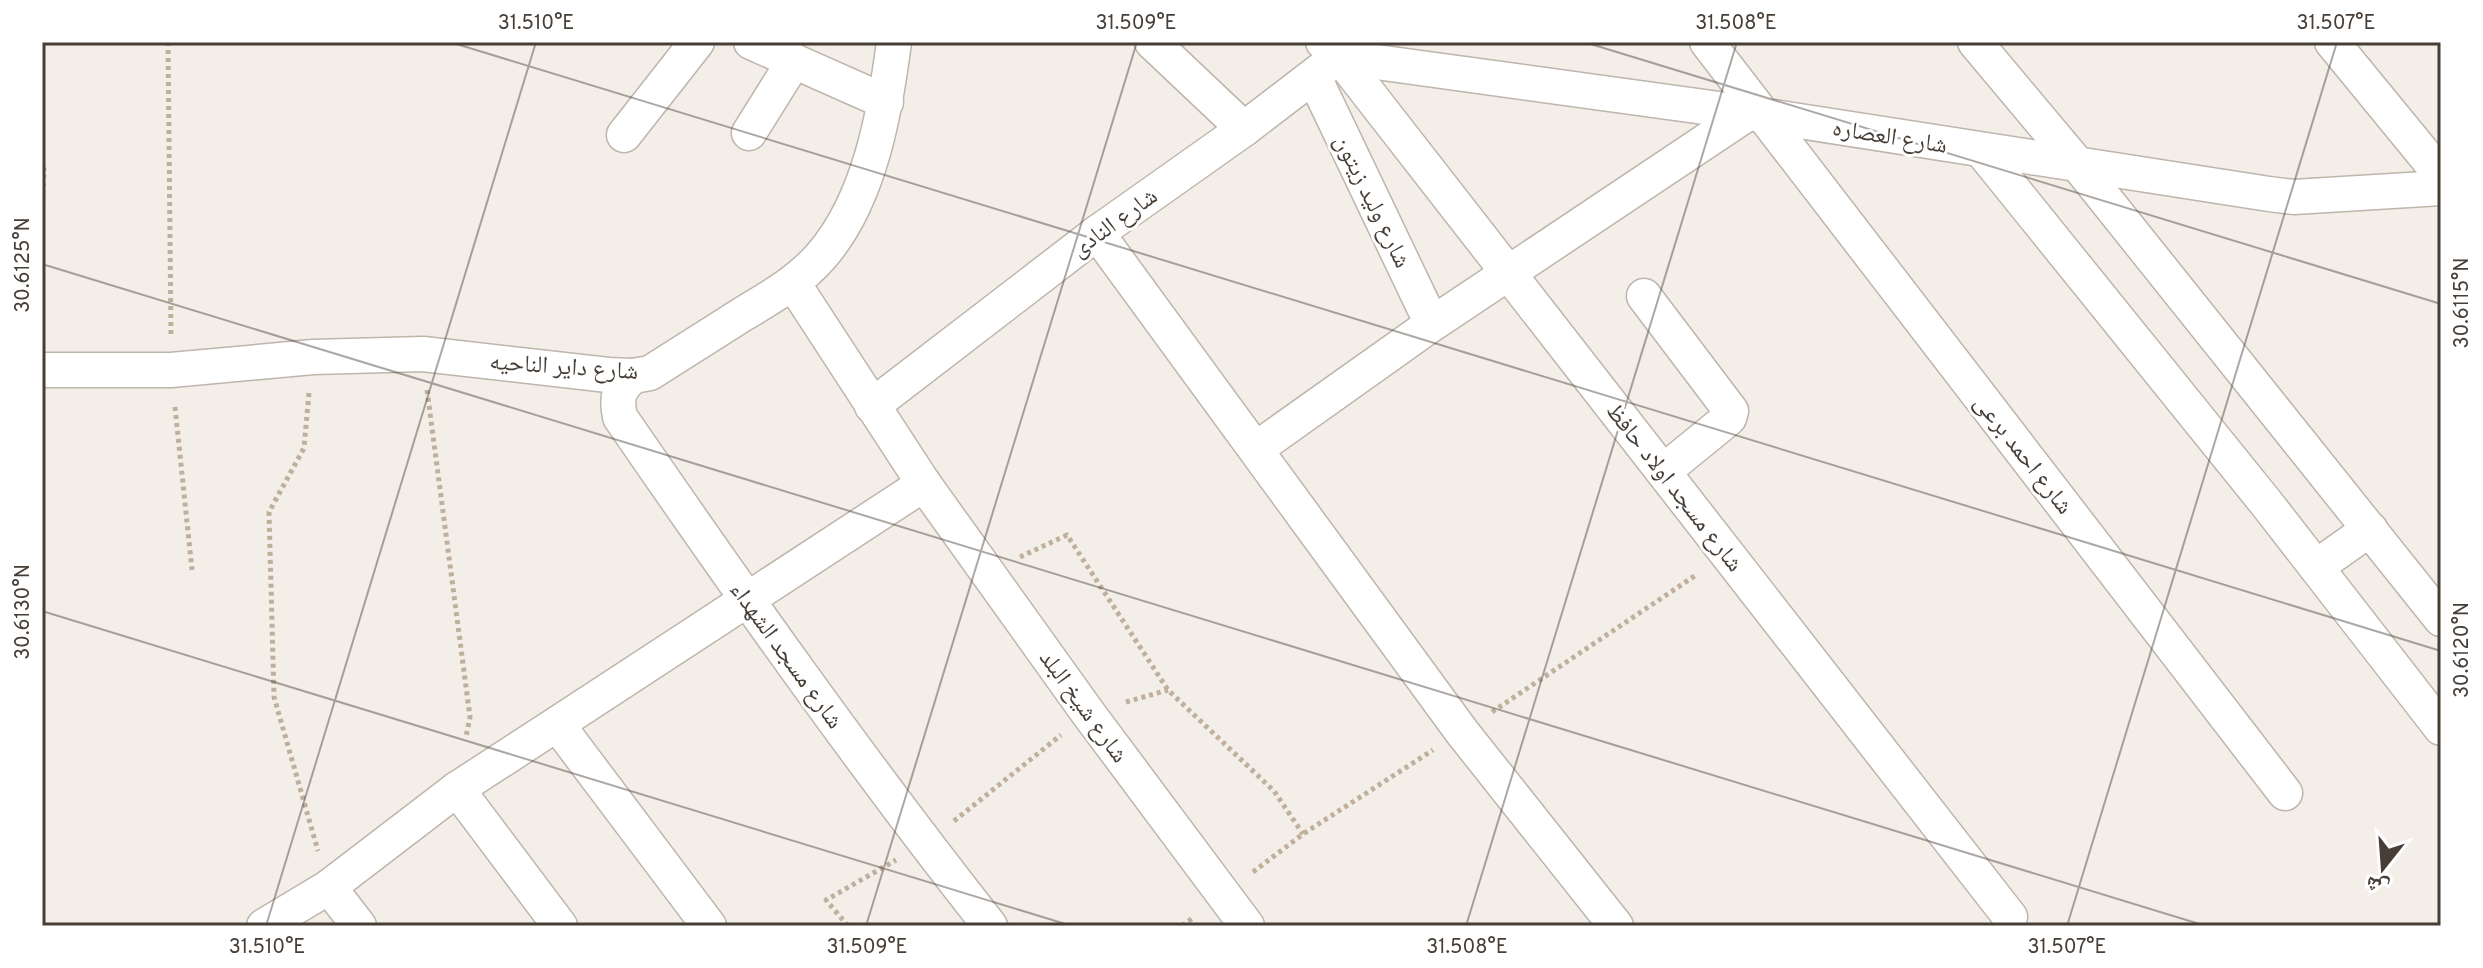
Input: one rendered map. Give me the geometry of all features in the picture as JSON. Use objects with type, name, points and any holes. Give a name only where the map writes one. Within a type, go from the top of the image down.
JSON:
[{"type":"street","points":[[624,135],[697,42]]},
{"type":"street","points":[[751,42],[886,102]]},
{"type":"street","name":"شارع داير الناحيه","points":[[42,370],[171,370],[313,357],[423,354],[633,376],[650,373],[793,283],[823,255],[846,219],[876,144],[886,102],[894,42]]},
{"type":"street","points":[[1152,42],[1244,129]]},
{"type":"street","name":"شارع احمد برعى","points":[[1707,42],[1755,114],[2285,793]]},
{"type":"street","points":[[1975,42],[2078,165],[2441,619]]},
{"type":"street","points":[[2332,42],[2441,175]]},
{"type":"street","name":"شارع النادى","points":[[872,406],[1097,233],[1244,129],[1334,55]]},
{"type":"street","name":"شارع العصاره","points":[[1334,55],[1755,114],[2294,197],[2441,188]]},
{"type":"street","name":"شارع مسجد اولاد حافظ","points":[[1334,55],[1509,273],[2010,917]]},
{"type":"street","name":"شارع وليد زيتون","points":[[1334,55],[1432,324]]},
{"type":"street","points":[[749,133],[794,61]]},
{"type":"street","points":[[1256,449],[1432,324],[1755,114]]},
{"type":"street","points":[[1982,151],[2316,567],[2441,728]]},
{"type":"street","points":[[1097,233],[1462,732],[1616,926]]},
{"type":"street","name":"شارع شيخ البلد","points":[[793,283],[924,484],[1088,713],[1247,926]]},
{"type":"street","points":[[1644,296],[1731,411],[1729,418],[1664,471]]},
{"type":"street","name":"شارع مسجد الشهداء","points":[[633,376],[619,389],[620,417],[747,602],[990,926]]},
{"type":"street","points":[[264,926],[329,887],[457,789],[924,484]]},
{"type":"street","points":[[2316,567],[2370,529]]},
{"type":"street","points":[[557,724],[709,926]]},
{"type":"street","points":[[457,789],[560,926]]},
{"type":"street","points":[[329,887],[359,926]]},
{"type":"path","points":[[168,42],[171,370],[192,570]]},
{"type":"path","points":[[42,168],[42,218]]},
{"type":"path","points":[[423,354],[470,717],[457,789]]},
{"type":"path","points":[[313,357],[304,448],[269,512],[273,682],[274,697],[329,887]]},
{"type":"path","points":[[987,573],[1067,535],[1168,690],[1274,791],[1303,834]]},
{"type":"path","points":[[1223,895],[1303,834],[1728,554]]},
{"type":"path","points":[[848,926],[826,900],[926,844],[1088,713]]}]
